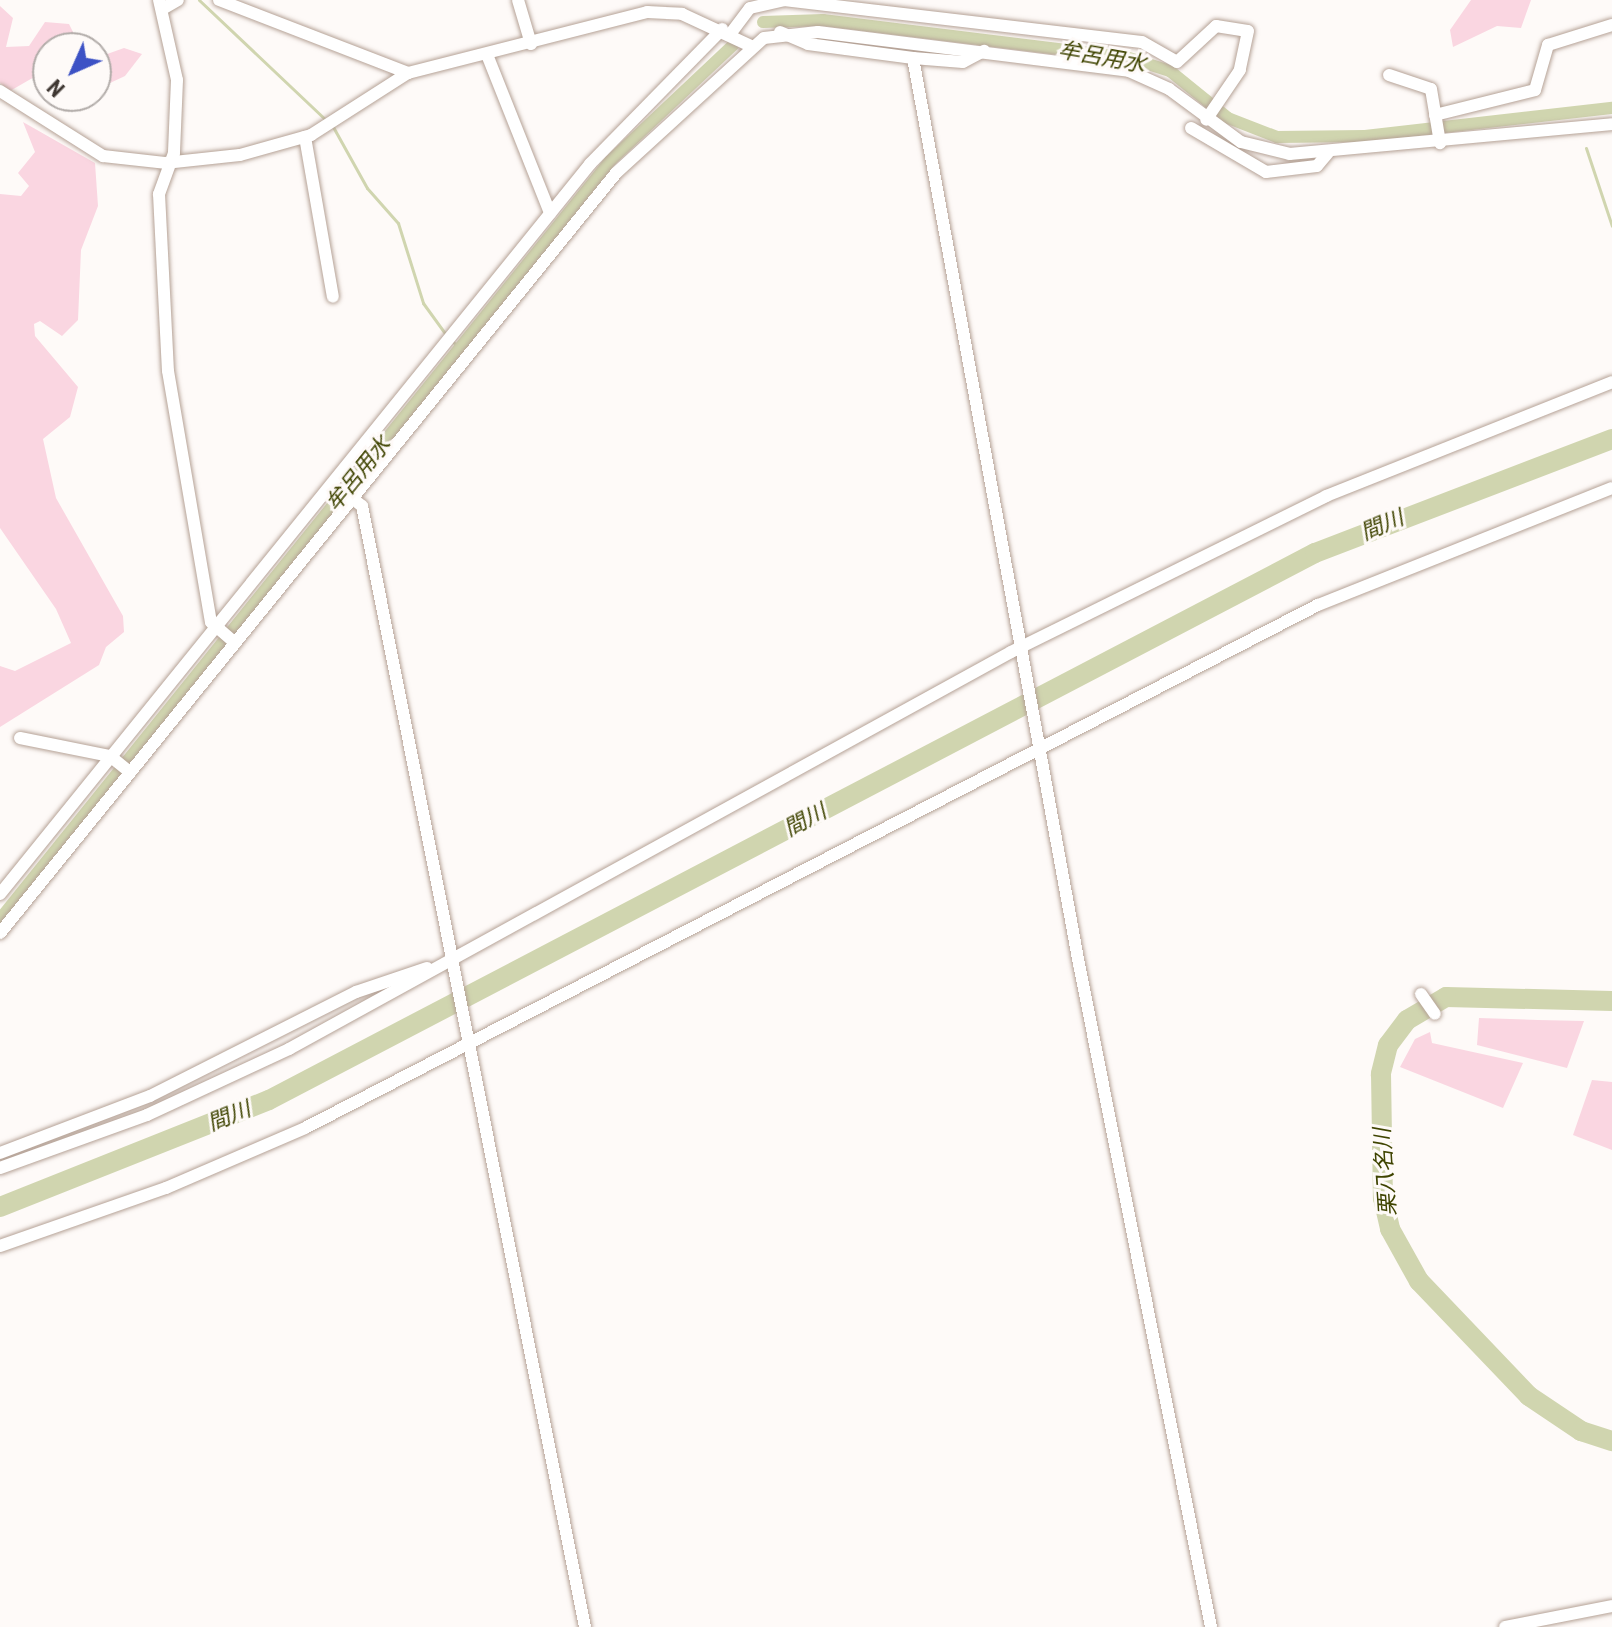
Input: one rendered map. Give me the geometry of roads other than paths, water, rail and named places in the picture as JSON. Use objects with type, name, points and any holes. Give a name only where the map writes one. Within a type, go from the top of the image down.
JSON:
[{"type":"street","points":[[178,0],[161,4],[177,80],[172,162],[159,194],[168,371],[218,628],[233,641]]},
{"type":"street","points":[[219,0],[408,73]]},
{"type":"street","points":[[518,0],[531,44]]},
{"type":"street","points":[[0,894],[448,344],[550,213],[750,8],[784,0],[882,14],[1142,42],[1157,66],[1208,117],[1266,151],[1328,153],[1436,128],[1535,90],[1548,45],[1612,25]]},
{"type":"street","points":[[0,91],[103,156],[172,162],[305,137],[408,73],[488,57],[647,12],[726,31],[751,46]]},
{"type":"street","points":[[880,35],[882,14]]},
{"type":"street","points":[[0,933],[128,770],[616,173],[751,46],[780,32],[880,35],[984,51],[1157,66],[1182,62],[1222,24],[1248,31],[1240,70],[1208,117]]},
{"type":"street","points":[[780,32],[808,44],[913,58],[963,62],[984,51]]},
{"type":"street","points":[[488,57],[550,213]]},
{"type":"street","points":[[913,58],[1038,750],[1211,1627]]},
{"type":"street","points":[[1389,75],[1431,89],[1436,128]]},
{"type":"street","points":[[1436,128],[1612,124]]},
{"type":"street","points":[[1191,128],[1266,172],[1317,166],[1328,153]]},
{"type":"street","points":[[305,137],[333,297]]},
{"type":"street","points":[[448,344],[461,361]]},
{"type":"street","points":[[0,1168],[223,1083],[1022,650],[1326,496],[1612,382]]},
{"type":"street","points":[[0,1246],[252,1153],[1318,605],[1612,488]]},
{"type":"street","points":[[352,498],[362,506],[585,1627]]},
{"type":"street","points":[[20,738],[112,756],[128,770]]},
{"type":"street","points":[[0,1153],[222,1064],[356,992],[434,969]]},
{"type":"street","points":[[1421,994],[1434,1012]]},
{"type":"street","points":[[1505,1627],[1612,1606]]},
{"type":"waterway","points":[[199,0],[326,120]]},
{"type":"waterway","name":"牟呂用水","points":[[763,22],[823,20],[1126,57],[1170,71],[1228,118],[1277,137],[1365,136],[1612,108]]},
{"type":"waterway","name":"牟呂用水","points":[[0,919],[610,161],[733,45]]},
{"type":"waterway","points":[[332,125],[367,188],[398,223],[423,303],[446,335]]},
{"type":"waterway","points":[[1586,148],[1612,226]]},
{"type":"waterway","points":[[451,340],[460,348]]},
{"type":"waterway","name":"間川","points":[[0,1207],[269,1100],[1315,553],[1612,439]]},
{"type":"waterway","name":"栗八名川","points":[[1612,1001],[1446,997],[1407,1020],[1388,1045],[1381,1074],[1383,1198],[1390,1229],[1419,1281],[1529,1396],[1581,1431],[1612,1441]]}]
